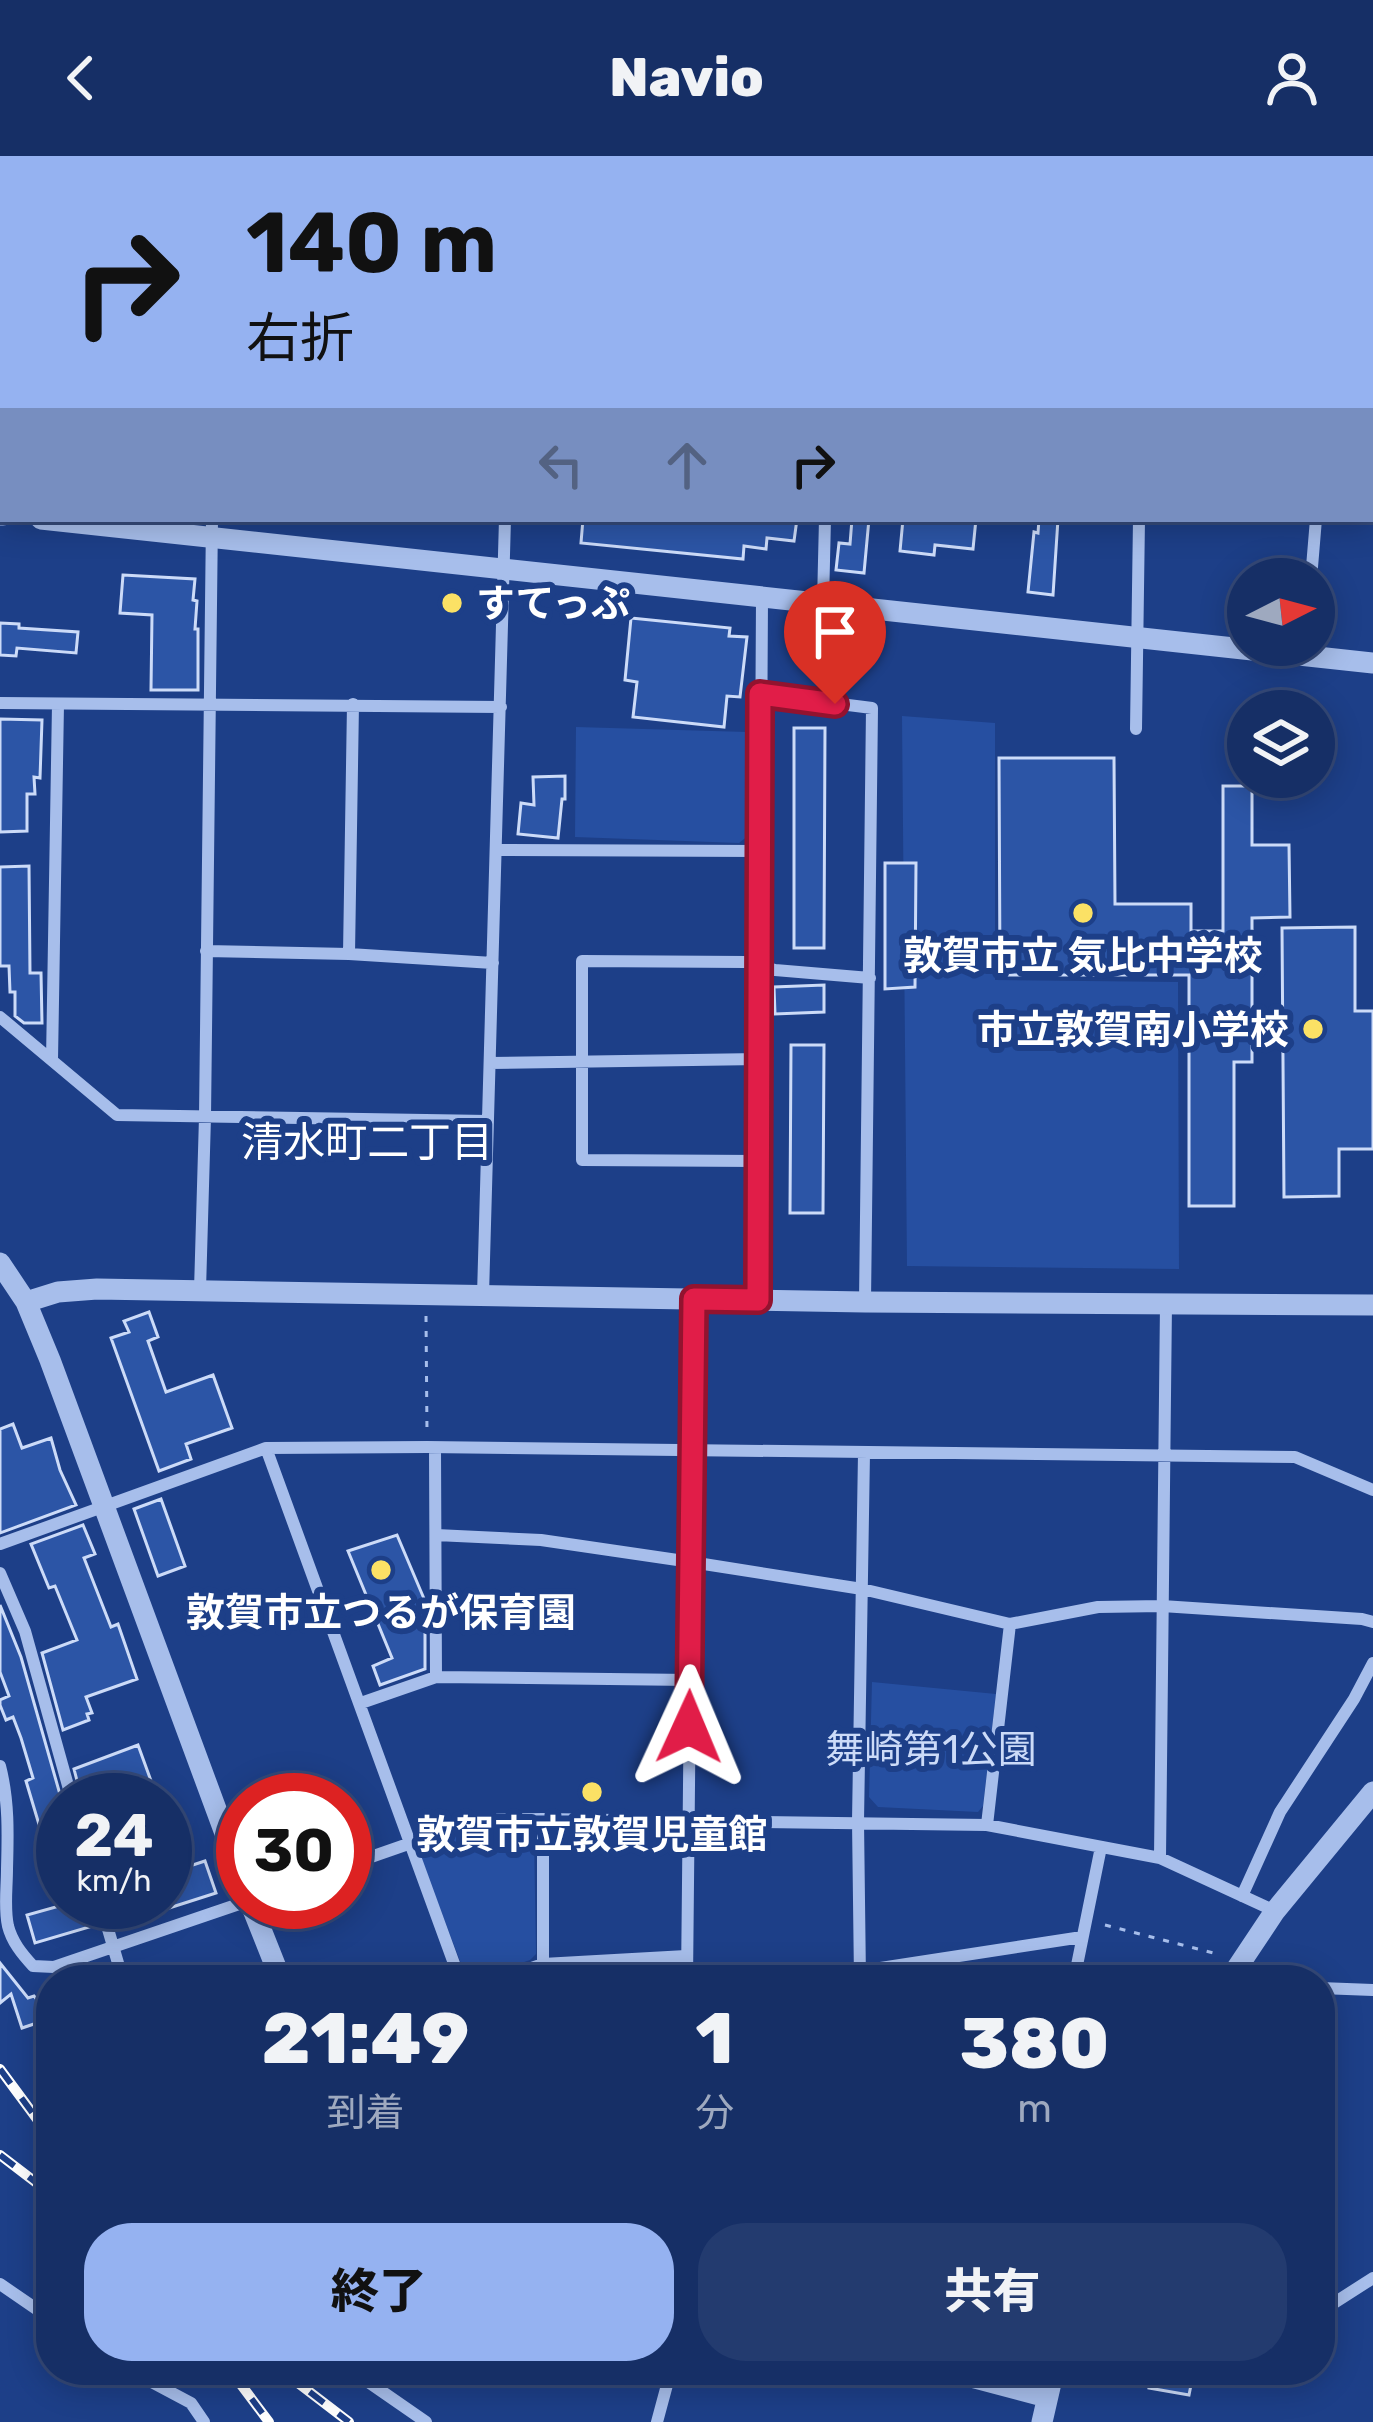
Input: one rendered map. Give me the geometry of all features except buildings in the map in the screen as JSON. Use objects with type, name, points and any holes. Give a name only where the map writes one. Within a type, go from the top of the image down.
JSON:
[{"type":"street","points":[[98,522],[212,528],[505,569],[1227,643]]},
{"type":"street","points":[[483,1295],[505,522]]},
{"type":"street","points":[[823,603],[825,522]]},
{"type":"street","points":[[1136,729],[1139,522]]},
{"type":"street","points":[[1313,558],[1316,522]]},
{"type":"street","points":[[200,1290],[212,528]]},
{"type":"street","points":[[758,1300],[762,598]]},
{"type":"street","points":[[1335,656],[1373,663]]},
{"type":"street","points":[[760,694],[872,709],[865,1302]]},
{"type":"street","points":[[0,703],[501,707]]},
{"type":"street","points":[[52,1060],[58,704]]},
{"type":"street","points":[[349,954],[353,704]]},
{"type":"street","points":[[496,850],[760,850]]},
{"type":"street","points":[[206,951],[493,963]]},
{"type":"street","points":[[758,1161],[582,1160],[582,961],[746,962],[775,970],[870,977]]},
{"type":"street","points":[[0,1017],[117,1115],[488,1120]]},
{"type":"street","points":[[490,1063],[759,1059]]},
{"type":"street","points":[[0,1263],[26,1302],[216,1809]]},
{"type":"street","points":[[26,1302],[58,1292],[97,1289],[1373,1305]]},
{"type":"street","points":[[687,1965],[694,1299]]},
{"type":"street","points":[[1160,1858],[1166,1302]]},
{"type":"street","points":[[266,1448],[455,1965]]},
{"type":"street","points":[[0,1544],[266,1448],[1294,1457],[1373,1490]]},
{"type":"street","points":[[431,1448],[436,1677]]},
{"type":"street","points":[[861,1965],[864,1453]]},
{"type":"street","points":[[436,1535],[542,1540],[691,1562],[862,1589],[1010,1624],[1098,1607],[1162,1606],[1373,1622]]},
{"type":"street","points":[[0,1573],[25,1631],[64,1773]]},
{"type":"street","points":[[987,1825],[1010,1624]]},
{"type":"street","points":[[1242,1896],[1280,1812],[1373,1663]]},
{"type":"street","points":[[361,1703],[436,1677],[690,1680]]},
{"type":"street","points":[[0,1766],[8,1927],[18,1949],[36,1966]]},
{"type":"street","points":[[1239,1965],[1275,1911],[1373,1792]]},
{"type":"street","points":[[543,1819],[544,1964]]},
{"type":"street","points":[[372,1857],[477,1820],[987,1825],[1160,1858],[1275,1911]]},
{"type":"street","points":[[1077,1965],[1101,1847]]},
{"type":"street","points":[[60,1965],[216,1913]]},
{"type":"street","points":[[107,1929],[118,1965]]},
{"type":"street","points":[[259,1929],[275,1965]]},
{"type":"street","points":[[923,1965],[1082,1937]]},
{"type":"street","points":[[541,1965],[580,1965]]},
{"type":"street","points":[[1335,1989],[1373,1990]]},
{"type":"street","points":[[1335,2302],[1373,2278]]},
{"type":"street","points":[[0,2284],[36,2309]]},
{"type":"street","points":[[157,2385],[190,2403],[204,2422]]},
{"type":"street","points":[[373,2385],[426,2422]]},
{"type":"street","points":[[657,2422],[667,2385]]},
{"type":"street","points":[[1002,2385],[1047,2397]]},
{"type":"street","points":[[1042,2422],[1050,2385]]},
{"type":"path","points":[[426,1294],[431,1448]]},
{"type":"path","points":[[1086,1919],[1226,1957],[1229,1965]]},
{"type":"green space","points":[[902,716],[995,723],[995,980],[1178,982],[1179,1269],[907,1266]]},
{"type":"green space","points":[[576,727],[747,732],[749,835],[739,843],[575,837]]},
{"type":"green space","name":"舞崎第1公園","points":[[872,1682],[996,1694],[983,1806],[978,1812],[878,1807],[869,1797]]},
{"type":"green space","points":[[530,1828],[534,1835],[536,1954],[530,1960],[515,1965],[462,1965],[420,1856],[423,1848],[477,1829]]},
{"type":"railway","points":[[0,2069],[36,2118]]},
{"type":"railway","points":[[0,2155],[36,2183]]},
{"type":"railway","points":[[241,2385],[269,2422]]},
{"type":"railway","points":[[301,2385],[349,2422]]},
{"type":"place","name":"すてっぷ","points":[[452,603]]},
{"type":"place","name":"敦賀市立 気比中学校","points":[[1083,913]]},
{"type":"place","name":"市立敦賀南小学校","points":[[1313,1029]]},
{"type":"place","name":"敦賀市立つるが保育園","points":[[381,1570]]},
{"type":"place","name":"敦賀市立敦賀児童館","points":[[592,1792]]},
{"type":"district","name":"清水町二丁目","points":[[367,1142]]},
{"type":"route","points":[[689,1727],[694,1299],[758,1300],[760,694],[835,704]]}]
